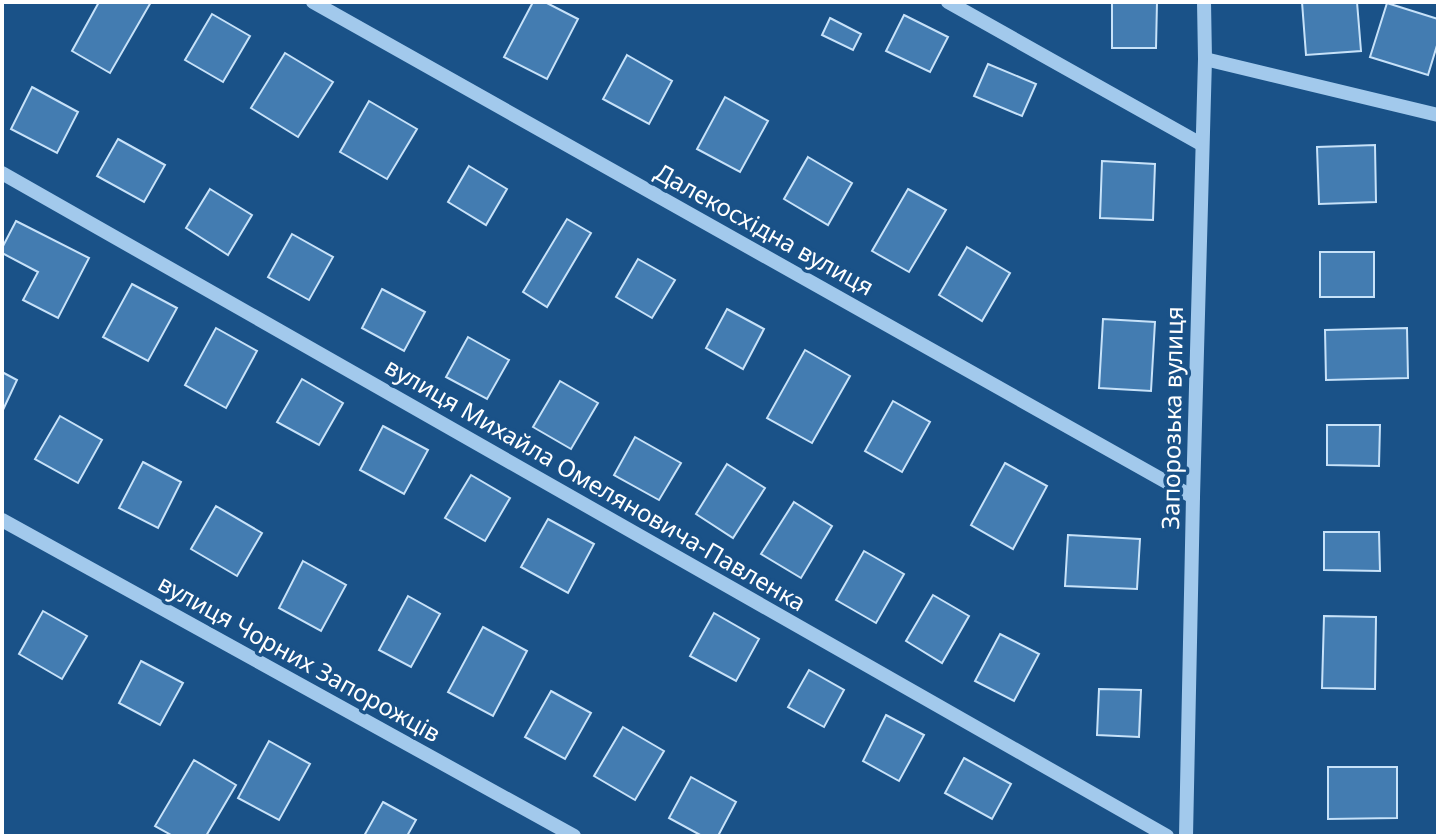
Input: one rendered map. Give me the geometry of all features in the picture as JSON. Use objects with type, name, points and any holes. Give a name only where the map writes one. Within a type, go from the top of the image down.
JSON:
[{"type":"street","name":"Далекосхідна вулиця","points":[[313,2],[1193,497]]},
{"type":"street","points":[[948,2],[1201,144]]},
{"type":"street","name":"Запорозька вулиця","points":[[1186,836],[1204,2]]},
{"type":"street","points":[[1205,59],[1438,115]]},
{"type":"street","name":"вулиця Михайла Омеляновича-Павленка","points":[[2,173],[1167,836]]},
{"type":"street","name":"вулиця Чорних Запорожців","points":[[2,520],[574,836]]},
{"type":"building","points":[[99,2],[151,2],[110,73],[72,51]]},
{"type":"building","points":[[533,2],[545,2],[578,19],[547,79],[504,57]]},
{"type":"building","points":[[1112,2],[1157,2],[1156,48],[1112,48]]},
{"type":"building","points":[[1302,2],[1357,2],[1361,51],[1306,55]]},
{"type":"building","points":[[1387,3],[1438,19],[1438,42],[1428,75],[1370,57]]},
{"type":"building","points":[[212,14],[250,36],[223,82],[185,60]]},
{"type":"building","points":[[904,15],[948,37],[930,72],[886,51]]},
{"type":"building","points":[[830,18],[861,34],[853,50],[822,35]]},
{"type":"building","points":[[285,53],[333,82],[298,137],[251,108]]},
{"type":"building","points":[[627,55],[672,81],[649,124],[603,99]]},
{"type":"building","points":[[988,64],[1036,84],[1022,116],[974,96]]},
{"type":"building","points":[[32,87],[78,112],[57,153],[11,129]]},
{"type":"building","points":[[725,97],[768,121],[740,172],[697,149]]},
{"type":"building","points":[[369,101],[417,129],[387,179],[340,152]]},
{"type":"building","points":[[118,139],[165,165],[144,202],[97,176]]},
{"type":"building","points":[[1375,145],[1376,202],[1319,204],[1317,147]]},
{"type":"building","points":[[808,157],[852,183],[828,225],[784,199]]},
{"type":"building","points":[[1102,161],[1155,164],[1153,220],[1100,218]]},
{"type":"building","points":[[469,166],[507,189],[486,225],[448,202]]},
{"type":"building","points":[[210,189],[252,215],[228,255],[186,228]]},
{"type":"building","points":[[908,189],[946,210],[909,272],[872,251]]},
{"type":"building","points":[[567,219],[591,233],[547,307],[523,292]]},
{"type":"building","points":[[16,221],[89,258],[58,318],[23,300],[38,272],[2,253]]},
{"type":"building","points":[[292,234],[333,257],[309,300],[268,277]]},
{"type":"building","points":[[967,247],[1010,273],[982,321],[939,295]]},
{"type":"building","points":[[1320,252],[1374,252],[1374,297],[1320,297]]},
{"type":"building","points":[[638,259],[675,280],[652,318],[616,297]]},
{"type":"building","points":[[132,284],[177,308],[148,361],[103,337]]},
{"type":"building","points":[[382,289],[425,312],[404,351],[362,328]]},
{"type":"building","points":[[727,309],[764,329],[743,369],[706,348]]},
{"type":"building","points":[[1103,319],[1155,322],[1151,391],[1099,388]]},
{"type":"building","points":[[216,328],[257,351],[226,408],[185,385]]},
{"type":"building","points":[[1407,328],[1408,378],[1326,380],[1325,330]]},
{"type":"building","points":[[468,337],[509,360],[487,399],[446,377]]},
{"type":"building","points":[[805,350],[850,376],[812,443],[767,418]]},
{"type":"building","points":[[2,372],[17,380],[2,412]]},
{"type":"building","points":[[302,379],[343,403],[319,445],[277,422]]},
{"type":"building","points":[[560,381],[598,403],[571,449],[533,427]]},
{"type":"building","points":[[893,401],[930,422],[902,472],[865,451]]},
{"type":"building","points":[[60,416],[102,440],[78,483],[35,459]]},
{"type":"building","points":[[1327,425],[1380,425],[1379,466],[1327,465]]},
{"type":"building","points":[[383,426],[428,450],[404,494],[360,470]]},
{"type":"building","points":[[635,437],[681,463],[659,500],[614,475]]},
{"type":"building","points":[[143,462],[181,482],[158,528],[119,508]]},
{"type":"building","points":[[1005,463],[1047,486],[1013,549],[971,525]]},
{"type":"building","points":[[727,464],[765,488],[733,538],[696,514]]},
{"type":"building","points":[[471,475],[510,498],[485,541],[445,518]]},
{"type":"building","points":[[794,502],[832,526],[801,578],[761,554]]},
{"type":"building","points":[[216,506],[262,533],[237,576],[191,549]]},
{"type":"building","points":[[548,519],[594,544],[568,593],[521,567]]},
{"type":"building","points":[[1324,532],[1379,532],[1380,571],[1324,570]]},
{"type":"building","points":[[1068,535],[1140,539],[1137,589],[1065,586]]},
{"type":"building","points":[[864,551],[904,574],[876,623],[836,600]]},
{"type":"building","points":[[303,561],[346,585],[321,631],[279,608]]},
{"type":"building","points":[[933,595],[969,616],[942,663],[906,641]]},
{"type":"building","points":[[408,596],[440,614],[411,667],[379,650]]},
{"type":"building","points":[[43,611],[87,636],[62,679],[19,654]]},
{"type":"building","points":[[714,613],[759,639],[736,681],[690,656]]},
{"type":"building","points":[[1324,616],[1376,617],[1375,689],[1322,688]]},
{"type":"building","points":[[483,627],[527,651],[493,716],[448,692]]},
{"type":"building","points":[[1000,634],[1039,654],[1014,701],[975,681]]},
{"type":"building","points":[[141,661],[183,683],[160,725],[119,703]]},
{"type":"building","points":[[809,670],[844,690],[824,727],[788,707]]},
{"type":"building","points":[[1099,689],[1141,690],[1139,737],[1097,735]]},
{"type":"building","points":[[551,691],[591,713],[565,759],[525,737]]},
{"type":"building","points":[[886,715],[924,735],[899,781],[863,761]]},
{"type":"building","points":[[623,727],[664,751],[635,800],[594,776]]},
{"type":"building","points":[[269,741],[310,764],[279,820],[238,798]]},
{"type":"building","points":[[964,758],[1011,784],[992,819],[945,793]]},
{"type":"building","points":[[194,760],[236,785],[206,836],[173,836],[155,826]]},
{"type":"building","points":[[1328,767],[1397,767],[1397,818],[1328,819]]},
{"type":"building","points":[[691,777],[736,802],[718,836],[702,836],[669,818]]},
{"type":"building","points":[[383,802],[416,820],[407,836],[364,836]]}]
